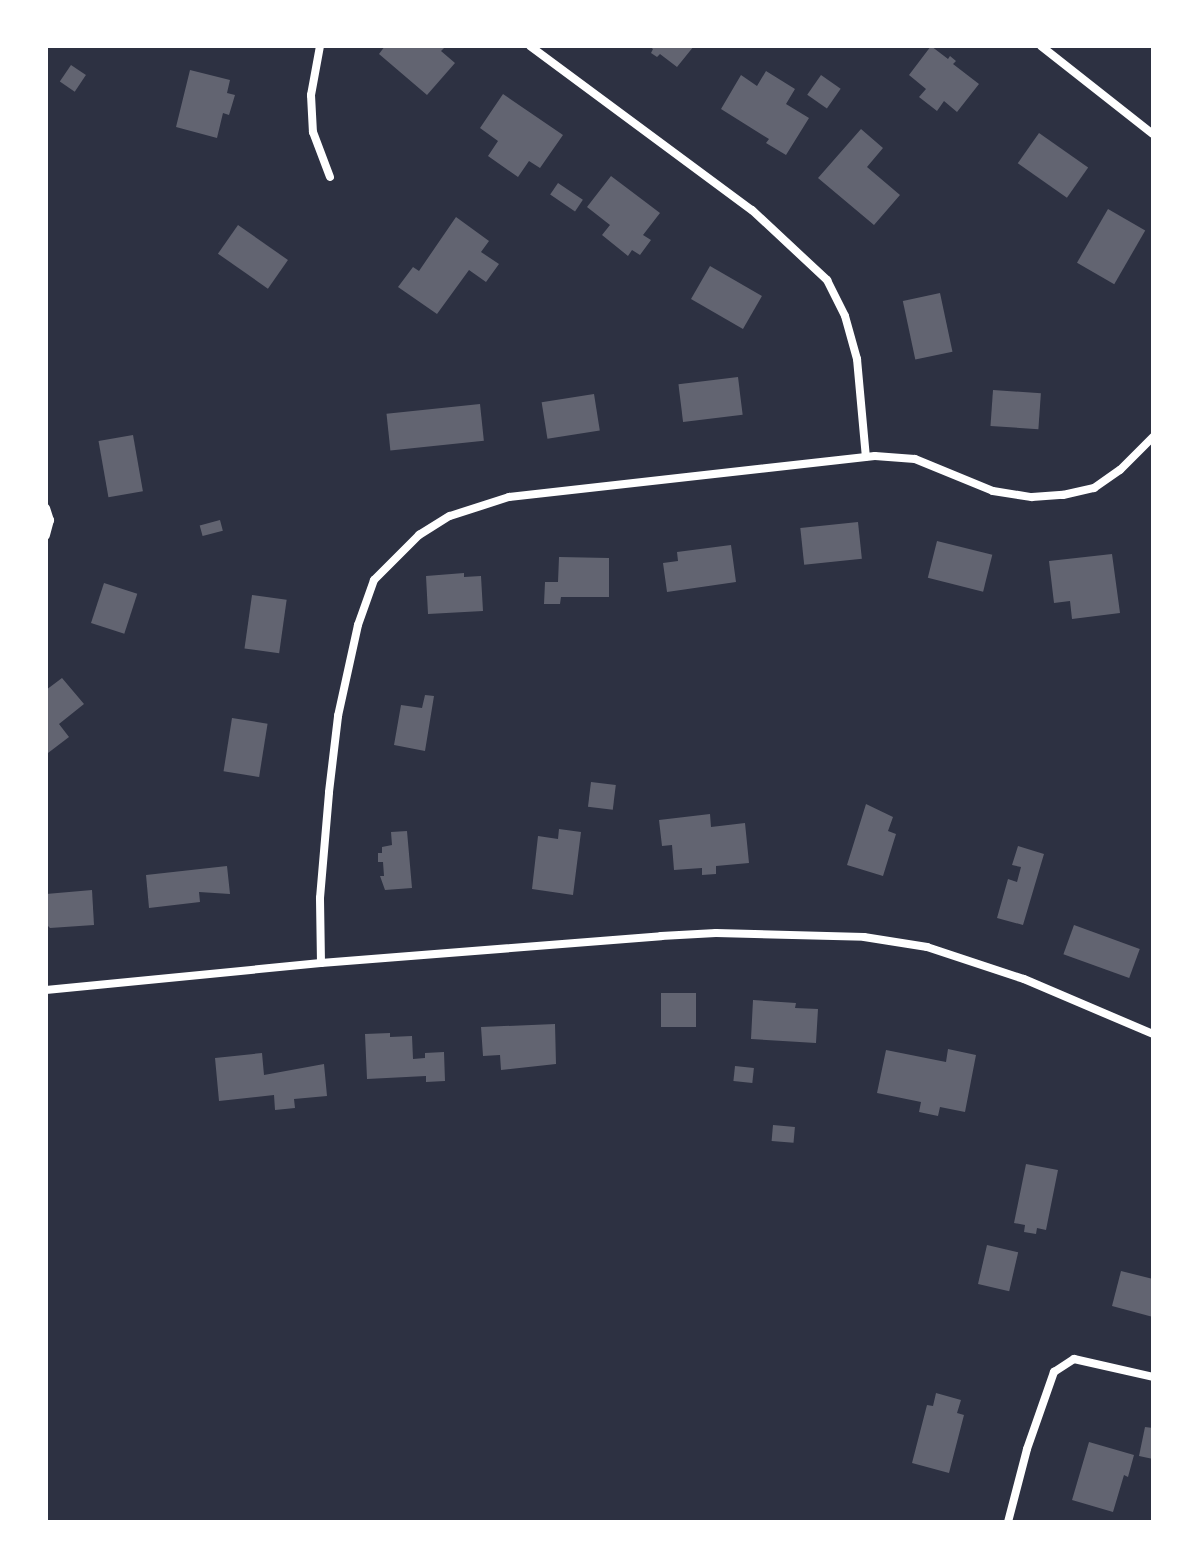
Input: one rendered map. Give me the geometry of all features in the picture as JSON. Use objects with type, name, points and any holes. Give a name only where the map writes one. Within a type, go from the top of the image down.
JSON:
[{"type":"street","points":[[320,46],[311,95],[313,132],[330,177]]},
{"type":"street","points":[[530,46],[752,210],[827,280],[845,316],[857,359],[866,457]]},
{"type":"street","points":[[1041,46],[1153,134]]},
{"type":"street","points":[[321,963],[320,898],[338,716],[358,625],[374,580],[419,535],[450,516],[509,497],[866,457],[915,459],[993,491],[1032,497],[1063,495],[1094,488],[1120,470],[1153,437]]},
{"type":"street","points":[[46,508],[50,520],[46,535]]},
{"type":"street","points":[[46,990],[321,963],[716,933],[864,937],[927,947],[1024,979],[1153,1034]]},
{"type":"street","points":[[1008,1522],[1027,1449],[1054,1372],[1074,1359],[1153,1377]]},
{"type":"building","points":[[385,46],[446,46],[441,51],[455,63],[427,95],[379,54]]},
{"type":"building","points":[[649,46],[694,46],[677,67],[660,54],[657,57],[651,53],[653,49]]},
{"type":"building","points":[[931,46],[948,59],[950,56],[956,61],[953,64],[979,84],[957,112],[944,101],[937,111],[919,97],[926,89],[909,75]]},
{"type":"building","points":[[71,65],[86,75],[75,92],[60,82]]},
{"type":"building","points":[[190,70],[230,80],[227,93],[235,95],[229,115],[223,113],[217,138],[176,127]]},
{"type":"building","points":[[766,71],[795,89],[786,104],[809,118],[786,155],[766,143],[769,139],[721,109],[741,75],[757,86]]},
{"type":"building","points":[[821,75],[841,89],[827,108],[807,95]]},
{"type":"building","points":[[503,94],[563,135],[540,168],[529,161],[518,177],[488,156],[498,141],[480,128]]},
{"type":"building","points":[[861,129],[883,148],[867,167],[900,195],[874,225],[818,178]]},
{"type":"building","points":[[1039,133],[1088,167],[1067,198],[1018,163]]},
{"type":"building","points":[[611,176],[660,213],[643,235],[651,240],[640,255],[632,250],[628,256],[602,235],[610,225],[587,207]]},
{"type":"building","points":[[558,183],[583,200],[575,211],[550,195]]},
{"type":"building","points":[[1108,209],[1145,230],[1114,284],[1077,263]]},
{"type":"building","points":[[456,217],[489,241],[481,252],[499,264],[486,282],[469,270],[437,314],[398,287],[413,267],[419,271]]},
{"type":"building","points":[[238,225],[288,260],[268,289],[218,254]]},
{"type":"building","points":[[710,266],[762,296],[743,329],[691,299]]},
{"type":"building","points":[[940,293],[952,352],[915,360],[903,301]]},
{"type":"building","points":[[738,377],[743,415],[683,422],[678,384]]},
{"type":"building","points":[[993,390],[1041,393],[1038,429],[990,426]]},
{"type":"building","points":[[594,394],[600,431],[547,439],[542,402]]},
{"type":"building","points":[[480,404],[484,441],[390,451],[387,414]]},
{"type":"building","points":[[133,435],[143,491],[108,497],[99,441]]},
{"type":"building","points":[[220,520],[223,531],[203,536],[200,525]]},
{"type":"building","points":[[858,522],[862,559],[804,565],[800,528]]},
{"type":"building","points":[[937,541],[992,555],[983,592],[928,578]]},
{"type":"building","points":[[731,545],[736,582],[667,592],[663,563],[678,561],[677,552]]},
{"type":"building","points":[[1112,554],[1120,613],[1072,619],[1070,601],[1054,603],[1049,561]]},
{"type":"building","points":[[559,557],[609,558],[609,597],[561,597],[560,604],[544,604],[545,582],[558,582]]},
{"type":"building","points":[[464,573],[464,577],[481,576],[483,611],[428,614],[426,576]]},
{"type":"building","points":[[104,583],[137,594],[124,634],[91,623]]},
{"type":"building","points":[[252,595],[287,600],[279,653],[244,648]]},
{"type":"building","points":[[62,678],[84,704],[59,724],[69,737],[48,753],[46,690]]},
{"type":"building","points":[[425,695],[434,696],[425,751],[394,745],[401,705],[422,708]]},
{"type":"building","points":[[232,718],[268,724],[259,777],[224,771]]},
{"type":"building","points":[[591,782],[616,785],[613,810],[588,807]]},
{"type":"building","points":[[866,804],[893,817],[888,831],[896,834],[883,876],[847,865]]},
{"type":"building","points":[[710,814],[711,827],[745,823],[749,863],[716,866],[716,874],[702,875],[702,868],[674,870],[672,845],[662,846],[659,820]]},
{"type":"building","points":[[559,829],[581,832],[573,895],[532,889],[538,836],[558,839]]},
{"type":"building","points":[[407,831],[412,888],[385,890],[380,876],[384,876],[383,862],[378,862],[378,853],[382,853],[382,847],[392,845],[391,832]]},
{"type":"building","points":[[1018,846],[1044,854],[1023,925],[997,918],[1008,879],[1017,882],[1021,867],[1012,865]]},
{"type":"building","points":[[227,866],[230,894],[199,892],[200,902],[149,908],[146,875]]},
{"type":"building","points":[[92,890],[94,925],[50,928],[46,924],[46,894]]},
{"type":"building","points":[[1074,925],[1140,949],[1129,978],[1063,954]]},
{"type":"building","points":[[661,993],[696,993],[696,1027],[661,1027]]},
{"type":"building","points":[[753,1000],[796,1003],[795,1008],[818,1009],[816,1043],[751,1039]]},
{"type":"building","points":[[555,1024],[556,1064],[501,1070],[500,1055],[483,1056],[481,1027]]},
{"type":"building","points":[[390,1033],[390,1037],[412,1036],[413,1059],[425,1058],[425,1053],[444,1052],[445,1081],[426,1082],[426,1076],[367,1079],[365,1034]]},
{"type":"building","points":[[948,1049],[976,1055],[965,1112],[940,1107],[938,1116],[919,1112],[921,1102],[877,1093],[886,1050],[946,1062]]},
{"type":"building","points":[[262,1053],[264,1075],[324,1064],[327,1096],[294,1099],[295,1108],[275,1110],[274,1095],[219,1101],[215,1058]]},
{"type":"building","points":[[735,1066],[754,1068],[752,1083],[733,1081]]},
{"type":"building","points":[[773,1125],[795,1127],[794,1143],[772,1141]]},
{"type":"building","points":[[1026,1164],[1058,1170],[1046,1230],[1037,1228],[1036,1234],[1024,1232],[1025,1225],[1014,1223]]},
{"type":"building","points":[[987,1245],[1018,1252],[1009,1291],[978,1284]]},
{"type":"building","points":[[1121,1271],[1153,1279],[1153,1317],[1112,1306]]},
{"type":"building","points":[[936,1393],[961,1400],[957,1413],[964,1415],[949,1473],[912,1463],[927,1405],[933,1406]]},
{"type":"building","points":[[1145,1427],[1153,1428],[1153,1459],[1139,1456]]},
{"type":"building","points":[[1089,1442],[1134,1455],[1128,1477],[1124,1475],[1113,1512],[1072,1500]]}]
